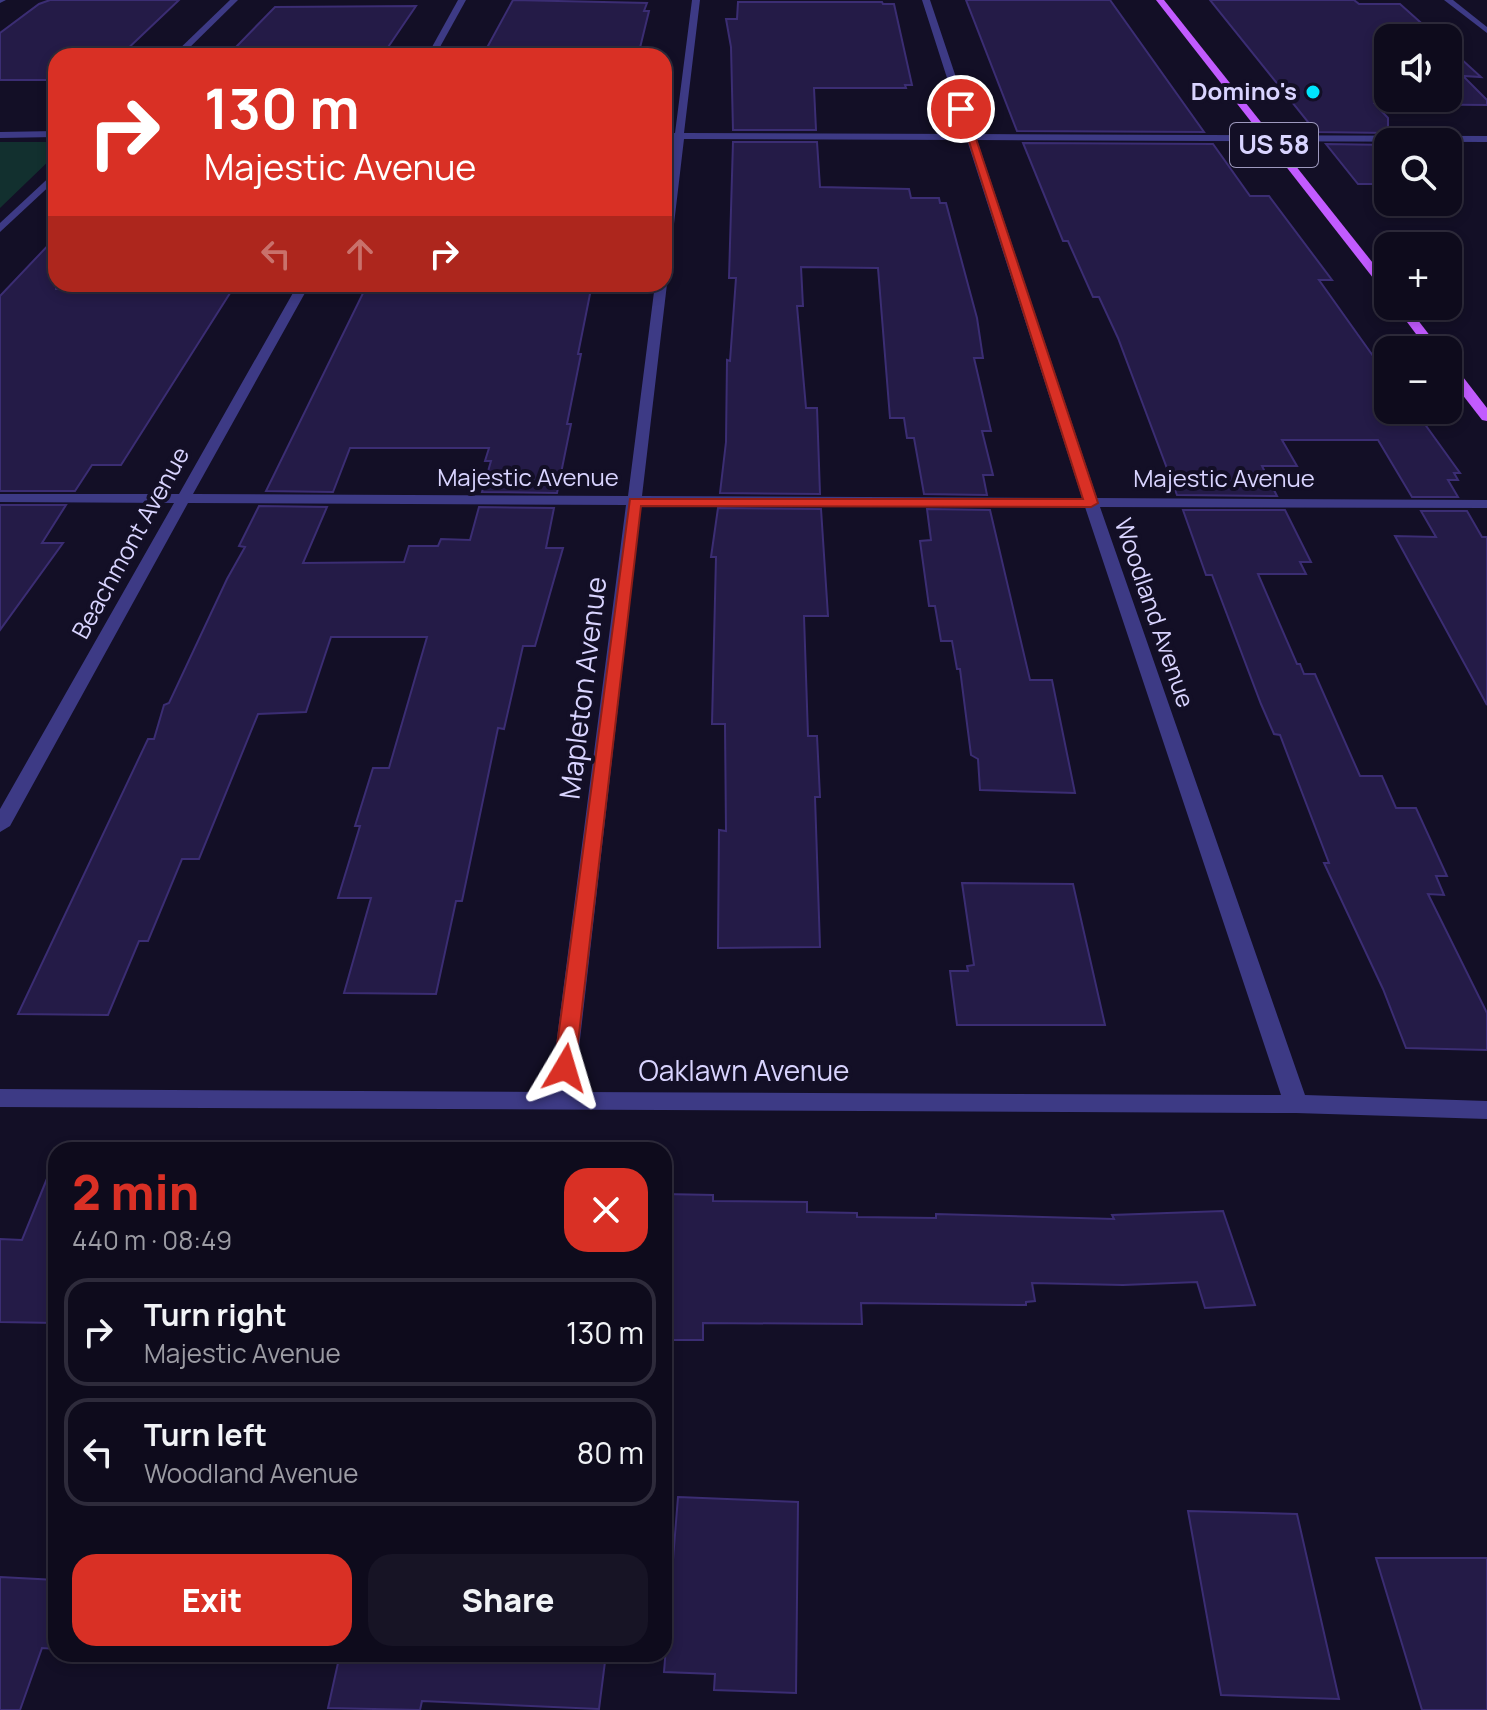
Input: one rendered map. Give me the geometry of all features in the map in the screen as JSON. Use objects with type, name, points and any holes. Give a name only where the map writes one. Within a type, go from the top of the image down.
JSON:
[{"type":"main road","name":"US 58","points":[[1160,0],[1374,272]]},
{"type":"main road","points":[[1412,320],[1424,336]]},
{"type":"main road","points":[[1462,385],[1487,417]]},
{"type":"street","points":[[184,48],[234,0]]},
{"type":"street","points":[[435,48],[462,0]]},
{"type":"street","points":[[672,193],[696,0]]},
{"type":"street","name":"Woodland Avenue","points":[[926,0],[1091,503],[1296,1104]]},
{"type":"street","points":[[1448,0],[1487,31]]},
{"type":"street","points":[[0,135],[48,134]]},
{"type":"street","points":[[672,136],[1487,139]]},
{"type":"street","points":[[0,229],[48,182]]},
{"type":"street","name":"Beachmont Avenue","points":[[0,826],[299,292]]},
{"type":"street","name":"Mapleton Avenue","points":[[561,1100],[660,292]]},
{"type":"street","name":"Majestic Avenue","points":[[0,498],[1487,504]]},
{"type":"street","name":"Oaklawn Avenue","points":[[0,1098],[1296,1104],[1487,1110]]},
{"type":"green space","points":[[0,142],[48,142],[48,162],[0,208]]},
{"type":"building","points":[[50,0],[179,0],[128,48],[48,48],[48,80],[0,80],[0,33],[39,4]]},
{"type":"building","points":[[513,0],[647,3],[644,11],[649,11],[640,48],[487,48]]},
{"type":"building","points":[[966,0],[1110,0],[1204,132],[1017,131]]},
{"type":"building","points":[[1210,0],[1354,0],[1359,4],[1400,4],[1422,24],[1374,24],[1374,112],[1382,112],[1388,118],[1388,128],[1374,128],[1374,133],[1316,132]]},
{"type":"building","points":[[738,2],[894,4],[912,85],[905,85],[906,88],[814,88],[816,130],[733,130],[731,47],[726,19],[737,19]]},
{"type":"building","points":[[416,6],[387,48],[235,48],[275,7]]},
{"type":"building","points":[[1462,60],[1481,77],[1463,76],[1487,100],[1487,105],[1462,105]]},
{"type":"building","points":[[733,142],[817,142],[820,187],[909,189],[911,198],[939,198],[940,203],[946,203],[977,318],[983,358],[974,358],[991,431],[982,431],[993,475],[983,475],[987,495],[924,494],[914,438],[907,438],[904,418],[890,418],[878,268],[801,267],[803,306],[797,306],[806,408],[817,408],[820,494],[720,493],[726,442],[727,360],[730,361],[736,278],[729,278]]},
{"type":"building","points":[[1023,143],[1213,144],[1250,196],[1269,196],[1332,280],[1319,280],[1374,357],[1374,424],[1425,424],[1460,473],[1454,473],[1458,480],[1448,480],[1458,497],[1412,497],[1378,440],[1282,440],[1297,466],[1262,466],[1277,496],[1177,495],[1118,338],[1099,297],[1093,297],[1068,241],[1063,241]]},
{"type":"building","points":[[1326,144],[1374,145],[1374,184],[1358,184]]},
{"type":"building","points":[[48,245],[48,292],[231,292],[121,465],[92,465],[75,491],[0,491],[0,296]]},
{"type":"building","points":[[364,292],[590,292],[567,424],[571,424],[557,493],[482,492],[491,461],[485,461],[489,448],[350,448],[333,492],[266,491]]},
{"type":"building","points":[[0,505],[66,505],[42,543],[63,543],[0,630]]},
{"type":"building","points":[[259,506],[327,507],[303,563],[404,562],[409,546],[438,546],[441,539],[470,540],[479,507],[554,508],[546,548],[563,548],[535,646],[523,646],[504,729],[498,728],[462,901],[456,901],[436,994],[344,993],[371,898],[338,898],[360,826],[355,826],[373,768],[389,768],[427,637],[331,637],[306,712],[258,714],[199,859],[182,859],[148,941],[139,941],[108,1015],[18,1014],[148,739],[154,739],[164,705],[169,703],[245,547],[239,546]]},
{"type":"building","points":[[718,508],[821,509],[828,616],[804,616],[808,736],[817,736],[820,797],[815,797],[820,947],[718,948],[719,830],[726,831],[725,724],[712,724],[716,557],[711,557]]},
{"type":"building","points":[[927,509],[990,510],[1030,680],[1052,680],[1075,793],[980,790],[978,759],[971,755],[960,669],[957,669],[952,641],[941,641],[935,606],[929,606],[920,541],[931,540]]},
{"type":"building","points":[[1183,510],[1285,510],[1311,562],[1300,562],[1306,574],[1258,574],[1297,664],[1300,664],[1304,674],[1315,674],[1360,776],[1382,776],[1396,808],[1416,808],[1447,876],[1436,876],[1444,895],[1428,894],[1487,1013],[1487,1050],[1406,1048],[1383,989],[1324,863],[1329,863],[1280,735],[1274,734],[1261,704],[1212,575],[1206,575]]},
{"type":"building","points":[[1421,511],[1467,511],[1482,537],[1487,537],[1487,705],[1395,536],[1436,537]]},
{"type":"building","points":[[962,883],[1073,884],[1105,1025],[957,1025],[950,971],[968,971],[967,966],[974,965]]},
{"type":"building","points":[[48,1176],[48,1323],[0,1322],[0,1239],[22,1240]]},
{"type":"building","points":[[672,1194],[713,1195],[713,1201],[807,1202],[807,1212],[857,1213],[857,1217],[936,1218],[936,1214],[1114,1219],[1112,1215],[1223,1211],[1255,1305],[1205,1308],[1197,1282],[1123,1285],[1032,1283],[1035,1301],[1026,1302],[1026,1305],[861,1303],[862,1324],[703,1323],[703,1340],[672,1340]]},
{"type":"building","points":[[678,1497],[798,1502],[796,1693],[714,1690],[715,1674],[664,1672],[665,1662],[672,1662],[672,1572]]},
{"type":"building","points":[[1188,1511],[1297,1514],[1339,1699],[1221,1695]]},
{"type":"building","points":[[1376,1558],[1487,1558],[1487,1710],[1422,1710]]},
{"type":"building","points":[[0,1577],[48,1580],[48,1648],[42,1648],[20,1710],[0,1710]]},
{"type":"building","points":[[338,1662],[605,1662],[599,1709],[422,1701],[420,1710],[328,1708]]},
{"type":"place","name":"Domino's","points":[[1313,92]]},
{"type":"route","points":[[565,1068],[635,502],[1091,503],[961,109]]}]
